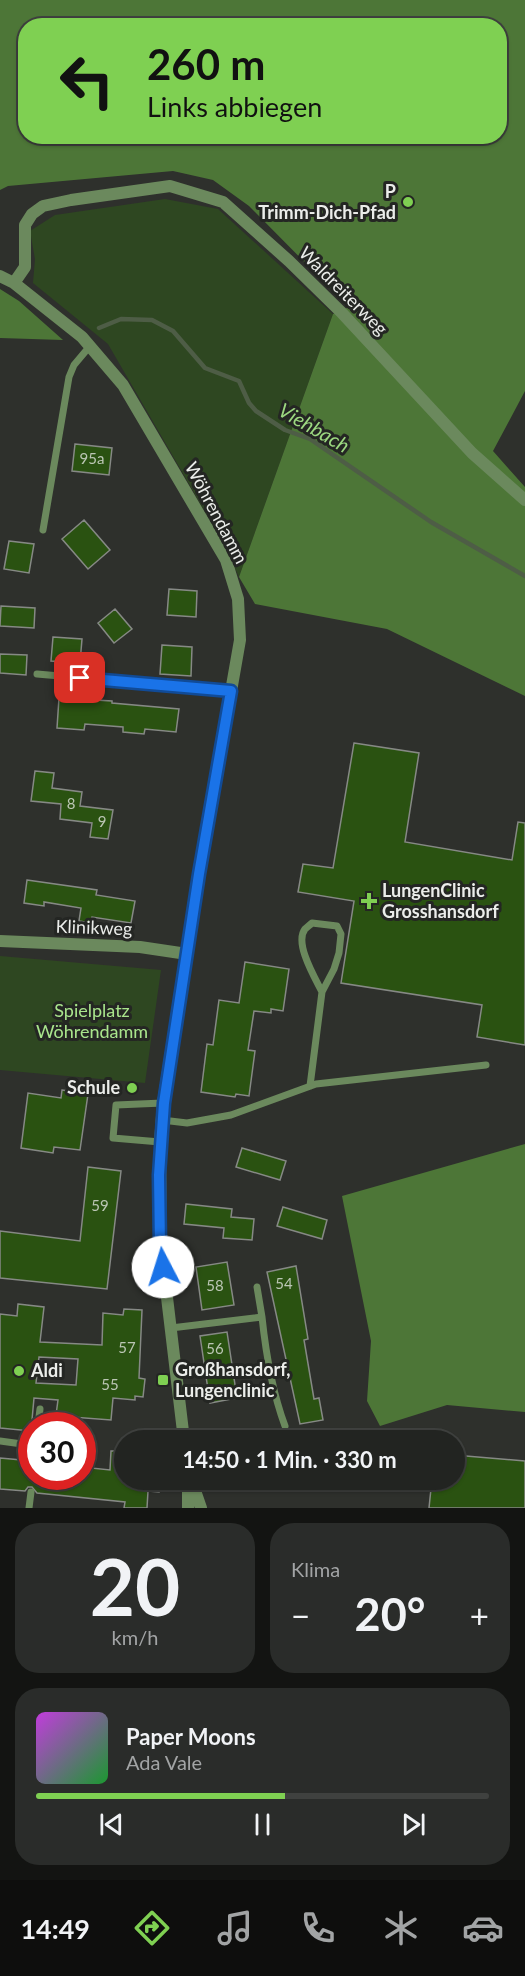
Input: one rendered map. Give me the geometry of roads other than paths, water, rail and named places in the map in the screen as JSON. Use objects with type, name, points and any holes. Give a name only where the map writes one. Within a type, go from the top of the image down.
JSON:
[{"type":"street","name":"Waldreiterweg","points":[[14,283],[25,267],[26,225],[32,214],[43,206],[170,186],[223,202],[289,261],[472,453],[525,500]]},
{"type":"street","name":"Wöhrendamm","points":[[0,276],[14,283],[82,337],[123,385],[226,561],[238,599],[240,640],[187,954],[160,1142],[160,1247],[183,1430]]},
{"type":"street","name":"Klinikweg","points":[[0,941],[140,947],[187,954]]},
{"type":"street","points":[[188,1508],[189,1490]]},
{"type":"street","points":[[194,1490],[201,1508]]},
{"type":"lane","points":[[43,531],[69,377],[74,365],[90,346]]},
{"type":"lane","points":[[37,674],[231,691]]},
{"type":"lane","points":[[310,1086],[322,992],[334,969],[341,934],[337,926],[312,923],[304,930],[302,939],[306,962],[322,992]]},
{"type":"lane","points":[[162,1120],[187,1123],[231,1115],[310,1086],[486,1065]]},
{"type":"lane","points":[[160,1142],[113,1138],[116,1105],[164,1103]]},
{"type":"lane","points":[[257,1287],[275,1398],[285,1426]]},
{"type":"lane","points":[[171,1328],[262,1317]]},
{"type":"lane","points":[[0,1441],[18,1443]]},
{"type":"lane","points":[[29,1508],[31,1492]]},
{"type":"waterway","name":"Viehbach","points":[[99,328],[121,319],[152,320],[173,331],[205,368],[239,381],[249,403],[256,411],[285,430],[310,439],[431,522],[525,576]]},
{"type":"place","name":"P Trimm-Dich-Pfad","points":[[408,202]]},
{"type":"place","name":"LungenClinic Grosshansdorf","points":[[369,901]]},
{"type":"place","name":"Schule","points":[[132,1088]]},
{"type":"place","name":"Aldi","points":[[19,1371]]},
{"type":"place","name":"Großhansdorf, Lungenclinic","points":[[163,1380]]},
{"type":"park label","name":"Spielplatz Wöhrendamm","points":[[92,1021]]}]
